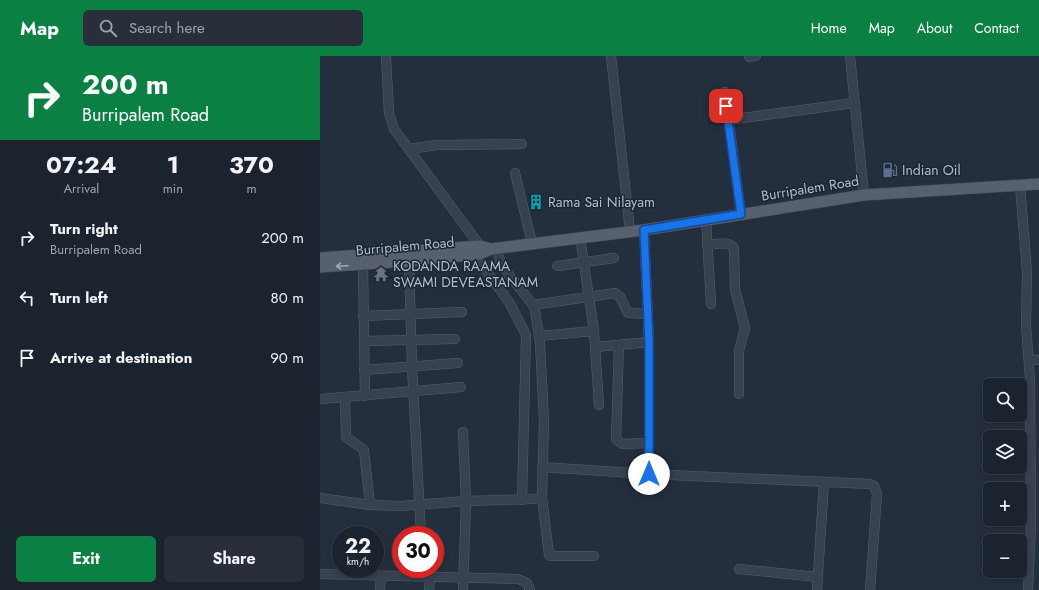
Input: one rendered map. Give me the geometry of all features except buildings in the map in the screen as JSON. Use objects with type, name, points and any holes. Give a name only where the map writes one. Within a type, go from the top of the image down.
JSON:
[{"type":"main road","name":"Burripalem Road","points":[[320,258],[477,250],[485,252],[494,248],[532,243],[582,251],[630,231],[707,231],[741,214],[864,195],[1039,184]]},
{"type":"main road","name":"Burripalem Road","points":[[320,267],[409,261],[477,250]]},
{"type":"street","points":[[386,56],[391,124],[477,250],[509,302],[526,334],[522,500]]},
{"type":"street","points":[[611,56],[630,231]]},
{"type":"street","points":[[850,56],[864,195]]},
{"type":"street","points":[[725,92],[741,214]]},
{"type":"street","points":[[728,120],[854,103]]},
{"type":"street","points":[[409,150],[437,146],[522,144]]},
{"type":"street","points":[[515,173],[532,243]]},
{"type":"street","points":[[1020,185],[1027,272],[1026,325],[1029,359],[1035,526],[1028,590]]},
{"type":"street","points":[[644,230],[649,342],[649,474]]},
{"type":"street","points":[[707,231],[711,304]]},
{"type":"street","points":[[707,231],[726,243],[731,244],[734,248],[735,289],[745,328],[739,351],[738,394]]},
{"type":"street","points":[[494,248],[502,266],[533,305],[539,336],[544,421],[542,497],[548,555],[594,556]]},
{"type":"street","points":[[582,251],[596,347],[599,405]]},
{"type":"street","points":[[557,266],[582,251],[614,258]]},
{"type":"street","points":[[409,261],[413,390],[420,526]]},
{"type":"street","points":[[363,265],[365,396]]},
{"type":"street","points":[[533,305],[614,293],[620,297],[628,313],[648,314]]},
{"type":"street","points":[[363,316],[462,312]]},
{"type":"street","points":[[539,336],[594,331]]},
{"type":"street","points":[[364,341],[456,338]]},
{"type":"street","points":[[596,347],[649,342]]},
{"type":"street","points":[[619,345],[616,439],[622,444],[649,443]]},
{"type":"street","points":[[1029,359],[1039,360]]},
{"type":"street","points":[[364,370],[458,363]]},
{"type":"street","points":[[320,399],[461,387]]},
{"type":"street","points":[[346,397],[345,433],[349,440],[364,450],[370,505]]},
{"type":"street","points":[[462,590],[466,501],[463,432]]},
{"type":"street","points":[[542,467],[649,474],[870,484],[877,490],[870,590]]},
{"type":"street","points":[[817,590],[824,482]]},
{"type":"street","points":[[320,498],[370,505],[419,505],[466,501],[522,500],[537,499],[542,497]]},
{"type":"street","points":[[739,569],[818,577]]},
{"type":"street","points":[[320,574],[332,574]]},
{"type":"street","points":[[444,576],[518,580],[527,583],[530,590]]},
{"type":"street","points":[[380,590],[381,578]]},
{"type":"street","points":[[427,578],[429,590]]},
{"type":"place","name":"Indian Oil","points":[[890,170]]},
{"type":"place","name":"Rama Sai Nilayam","points":[[536,202]]},
{"type":"place","name":"KODANDA RAAMA SWAMI DEVEASTANAM","points":[[381,274]]},
{"type":"route","points":[[649,474],[649,342],[644,230],[741,214],[726,106]]}]
